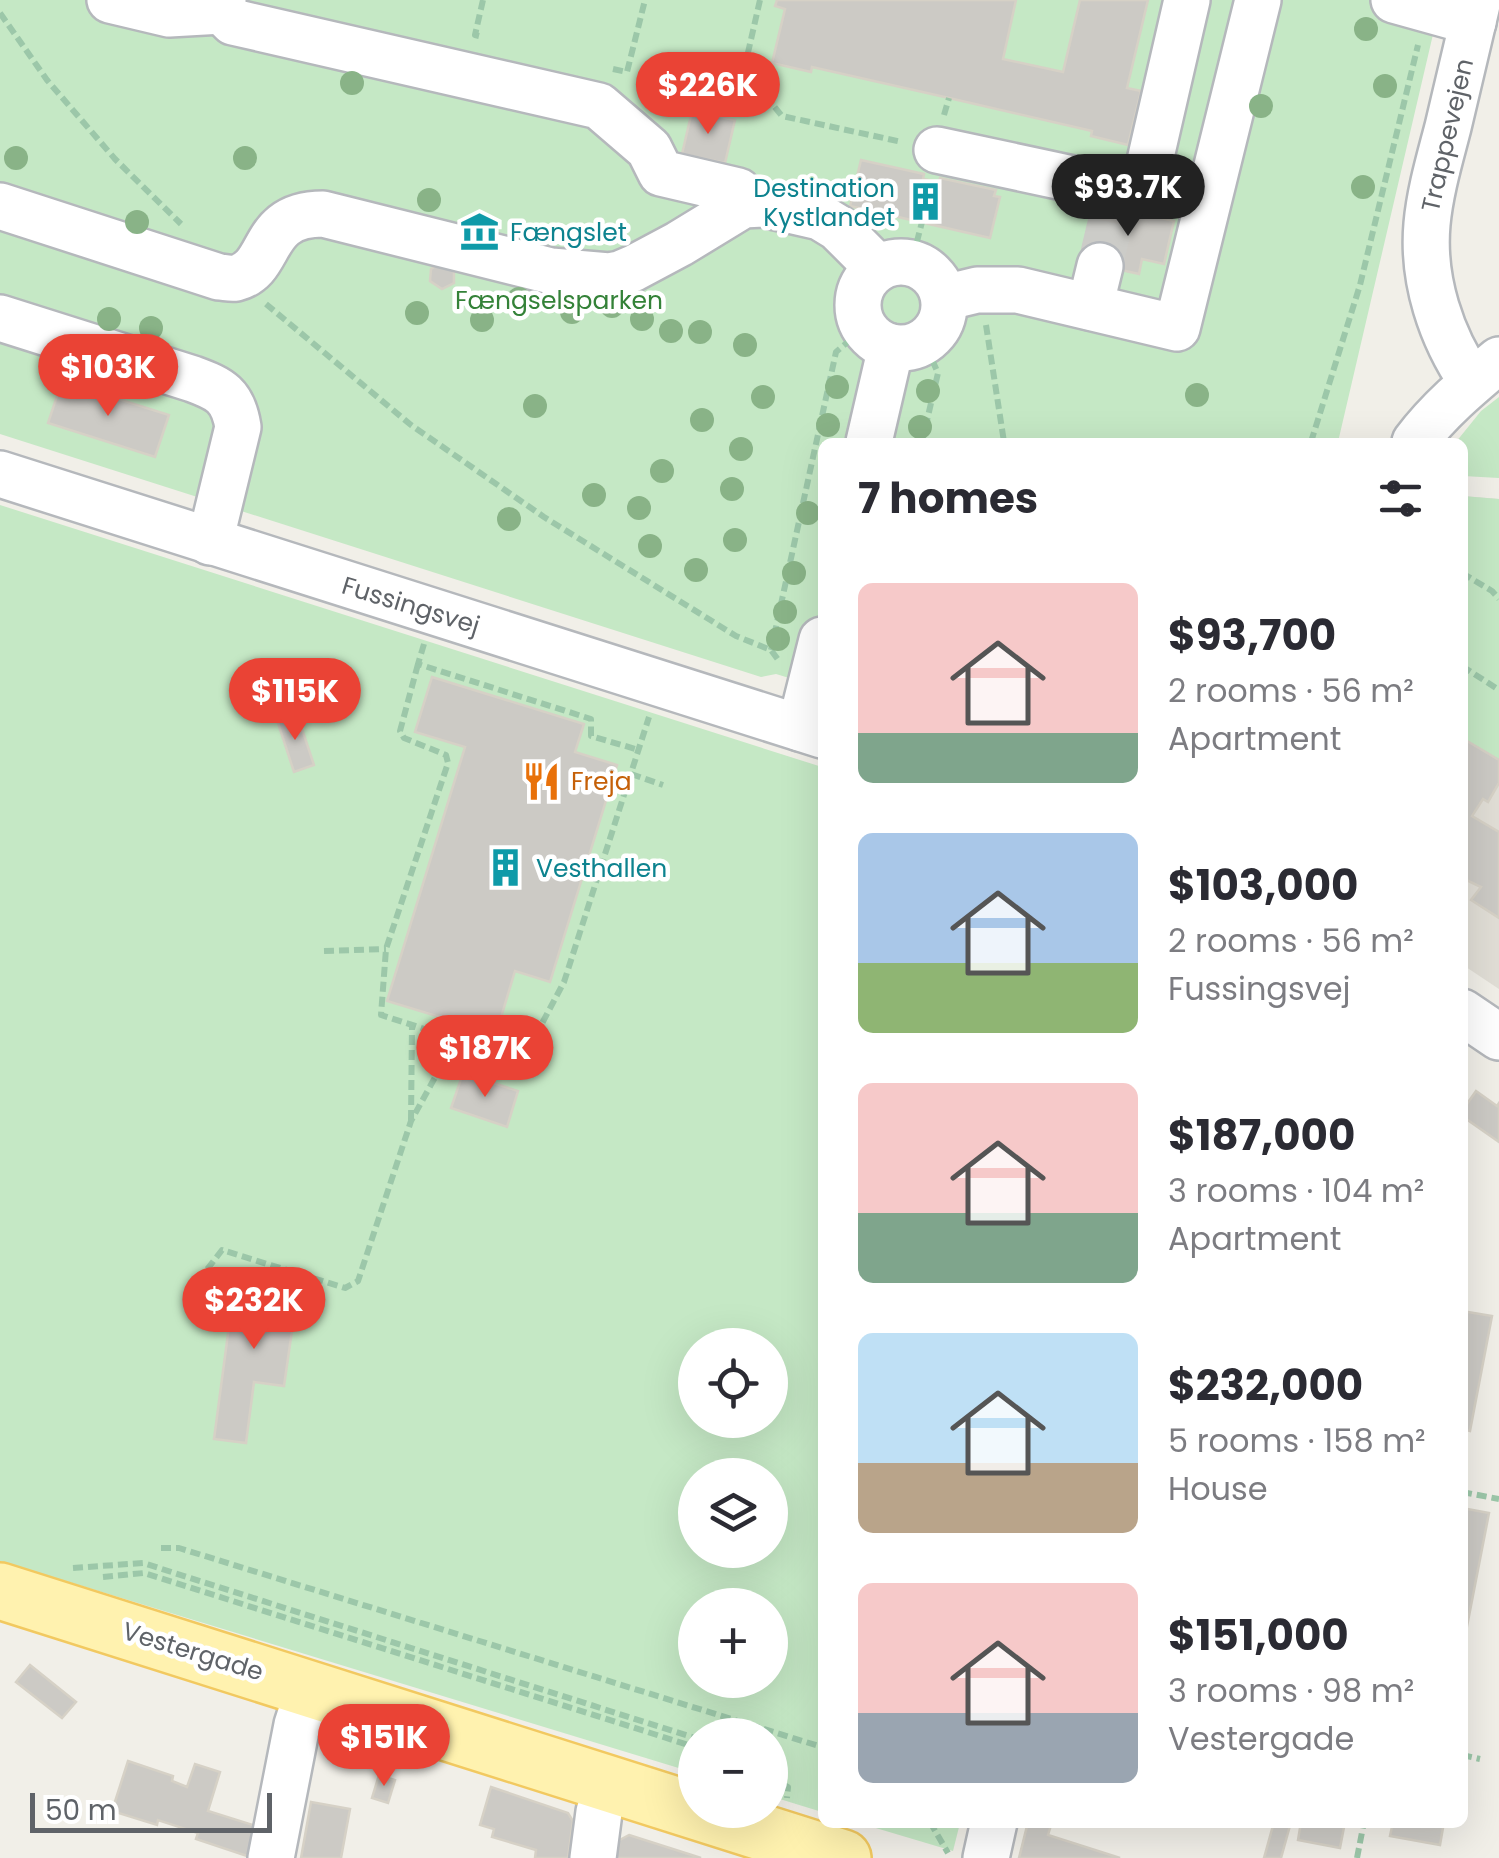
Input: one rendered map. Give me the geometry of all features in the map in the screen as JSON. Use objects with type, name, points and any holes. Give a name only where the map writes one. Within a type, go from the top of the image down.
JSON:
[{"type":"main road","name":"Vestergade","points":[[0,1591],[64,1589],[309,1688],[843,1858]]},
{"type":"street","points":[[110,0],[170,14],[222,5],[234,22],[599,106],[649,149],[661,173],[738,192],[744,205]]},
{"type":"street","points":[[941,130],[1116,198],[1148,174],[1187,0]]},
{"type":"street","points":[[0,206],[219,277],[236,278],[256,266],[272,237],[286,222],[302,214],[323,214],[551,271],[609,276],[634,268],[744,205],[762,204],[820,218],[904,251],[938,282],[960,294],[1095,286],[1178,328],[1258,0]]},
{"type":"street","points":[[1410,4],[1475,11]]},
{"type":"street","name":"Trappevejen","points":[[1475,11],[1427,226],[1429,282],[1439,317],[1457,361],[1486,371]]},
{"type":"street","points":[[893,339],[859,312],[859,295],[866,280],[904,251]]},
{"type":"street","points":[[893,339],[936,330],[960,294]]},
{"type":"street","points":[[0,318],[220,390],[235,410],[238,427],[210,542]]},
{"type":"street","points":[[870,438],[893,339]]},
{"type":"street","points":[[1419,438],[1486,371]]},
{"type":"street","name":"Fussingsvej","points":[[0,474],[811,732]]},
{"type":"street","points":[[811,732],[818,666]]},
{"type":"street","points":[[1468,1016],[1499,1036]]},
{"type":"street","points":[[271,1858],[297,1726],[309,1688]]},
{"type":"street","points":[[592,1858],[608,1783]]},
{"type":"street","points":[[986,1858],[993,1828]]},
{"type":"path","points":[[483,0],[475,35],[493,40]]},
{"type":"path","points":[[600,66],[627,72],[645,0]]},
{"type":"path","points":[[760,0],[744,70],[782,116],[941,130],[949,98]]},
{"type":"path","points":[[1312,438],[1360,285],[1410,4]]},
{"type":"path","points":[[0,13],[58,93],[182,225]]},
{"type":"path","points":[[236,278],[411,425],[544,517],[736,636],[770,650],[776,660],[818,657]]},
{"type":"path","points":[[960,294],[990,337],[1003,438]]},
{"type":"path","points":[[770,650],[836,352],[893,339],[938,373],[923,438]]},
{"type":"path","points":[[1468,577],[1499,598]]},
{"type":"path","points":[[434,612],[400,731],[404,738],[446,755],[448,763],[386,949],[381,1016],[459,1040],[460,1052]]},
{"type":"path","points":[[418,664],[590,719],[591,736],[639,750]]},
{"type":"path","points":[[1468,670],[1499,690]]},
{"type":"path","points":[[460,1052],[494,1062],[513,1060],[539,1029],[564,982],[660,684]]},
{"type":"path","points":[[631,774],[663,785]]},
{"type":"path","points":[[324,951],[386,949]]},
{"type":"path","points":[[411,1121],[412,1025]]},
{"type":"path","points":[[189,1293],[222,1250],[346,1288],[358,1281],[411,1121],[438,1072],[460,1052]]},
{"type":"path","points":[[1468,1493],[1499,1499]]},
{"type":"path","points":[[161,1548],[179,1548],[818,1746]]},
{"type":"path","points":[[64,1589],[143,1563],[678,1733]]},
{"type":"path","points":[[64,1589],[82,1580],[144,1573],[678,1743]]},
{"type":"path","points":[[1468,1756],[1480,1758]]},
{"type":"path","points":[[934,1828],[951,1858]]},
{"type":"path","points":[[1357,1858],[1363,1828]]},
{"type":"shaded area","points":[[1468,496],[1499,499],[1499,989],[1468,968]]},
{"type":"green space","name":"Fængselsparken","points":[[0,0],[1441,0],[1339,438],[818,438],[818,687],[776,674],[761,677],[0,434]]},
{"type":"green space","points":[[1499,397],[1499,478],[1468,476],[1468,438],[1459,438],[1481,411]]},
{"type":"green space","points":[[1468,496],[1499,499],[1499,760],[1468,741]]},
{"type":"green space","points":[[0,505],[818,766],[818,1811],[788,1802],[788,1718],[678,1718],[678,1768],[0,1561]]},
{"type":"green space","points":[[876,1828],[959,1828],[953,1851]]},
{"type":"building","points":[[777,0],[1016,0],[1003,59],[1063,72],[1080,0],[1148,0],[1127,88],[1141,91],[1128,145],[1091,136],[1092,131],[949,98],[812,67],[811,72],[772,63],[785,9],[775,6]]},
{"type":"building","points":[[692,111],[735,120],[725,163],[682,154]]},
{"type":"building","name":"Destination Kystlandet","points":[[861,160],[924,174],[923,179],[939,182],[940,178],[996,190],[994,196],[1000,197],[990,238],[850,206]]},
{"type":"building","points":[[1098,204],[1174,221],[1164,264],[1142,259],[1139,274],[1085,262]]},
{"type":"building","points":[[443,261],[454,268],[454,283],[442,289],[430,281],[431,269]]},
{"type":"building","points":[[62,381],[169,415],[155,457],[48,423]]},
{"type":"building","name":"Vesthallen","points":[[432,677],[584,724],[575,752],[617,765],[550,982],[515,971],[496,1034],[387,1001],[465,747],[415,732]]},
{"type":"building","points":[[297,714],[314,765],[294,772],[277,720]]},
{"type":"building","points":[[1468,742],[1499,760],[1499,783],[1488,802],[1483,799],[1472,816],[1499,832],[1499,918],[1471,900],[1481,887],[1468,881]]},
{"type":"building","points":[[463,1073],[518,1091],[507,1127],[451,1108]]},
{"type":"building","points":[[1476,1091],[1497,1106],[1499,1103],[1499,1142],[1468,1120],[1468,1102]]},
{"type":"building","points":[[235,1281],[298,1289],[284,1386],[254,1382],[246,1443],[214,1439]]},
{"type":"building","points":[[1468,1312],[1492,1316],[1468,1430]]},
{"type":"building","points":[[1468,1509],[1489,1513],[1468,1621]]},
{"type":"building","points":[[30,1665],[76,1702],[62,1718],[16,1682]]},
{"type":"building","points":[[128,1761],[173,1776],[172,1781],[187,1787],[195,1764],[220,1772],[208,1811],[259,1827],[250,1857],[196,1839],[198,1833],[112,1811]]},
{"type":"building","points":[[379,1775],[395,1780],[388,1803],[372,1798]]},
{"type":"building","points":[[491,1787],[568,1813],[573,1821],[568,1858],[535,1858],[536,1850],[492,1837],[494,1829],[480,1825]]},
{"type":"building","points":[[311,1802],[350,1809],[341,1858],[301,1858]]},
{"type":"building","points":[[1026,1828],[1050,1828],[1048,1835],[1120,1858],[1019,1858]]},
{"type":"building","points":[[1272,1828],[1289,1828],[1281,1858],[1264,1858]]},
{"type":"building","points":[[1300,1828],[1344,1828],[1340,1848],[1298,1840]]},
{"type":"building","points":[[1392,1828],[1443,1828],[1440,1845],[1390,1836]]},
{"type":"building","points":[[629,1835],[701,1858],[614,1858],[616,1842]]},
{"type":"tunnel","points":[[1100,266],[1114,207]]},
{"type":"place","name":"Destination Kystlandet","points":[[925,202]]},
{"type":"place","name":"Fængslet","points":[[480,232]]},
{"type":"place","name":"Freja","points":[[541,781]]},
{"type":"place","name":"Vesthallen","points":[[506,868]]}]
